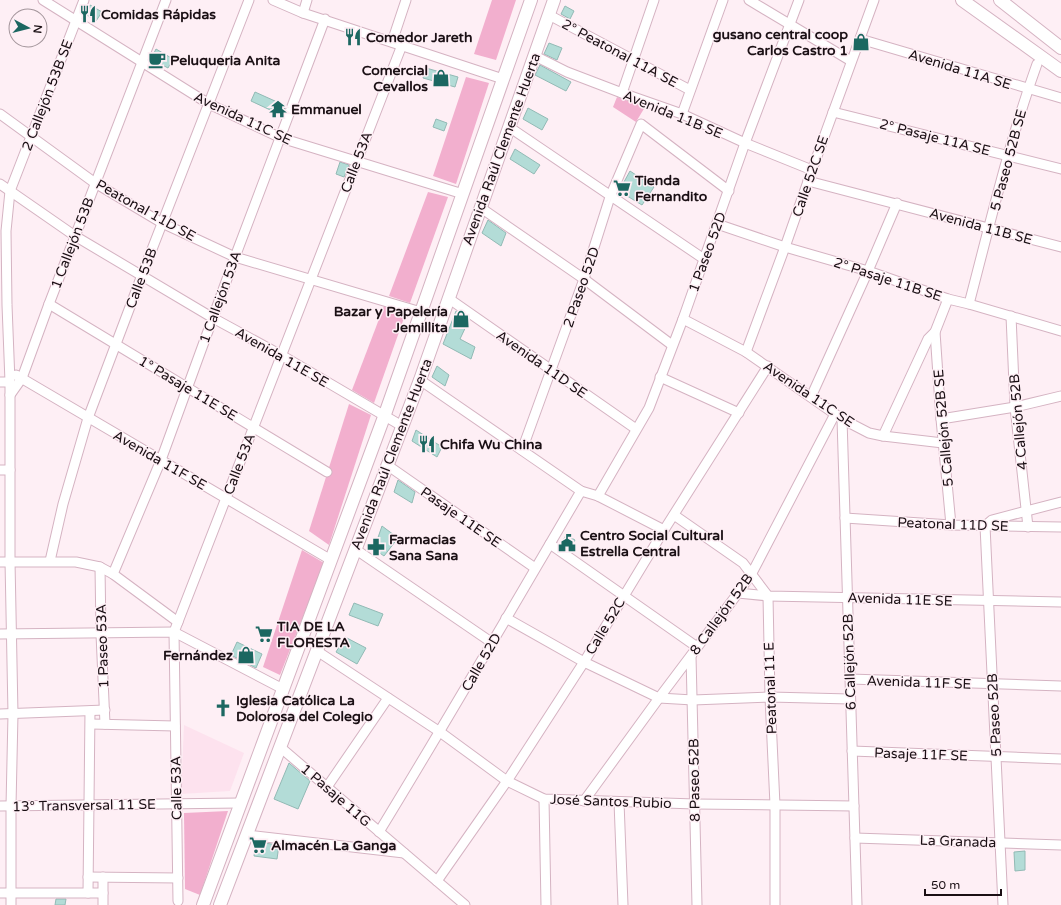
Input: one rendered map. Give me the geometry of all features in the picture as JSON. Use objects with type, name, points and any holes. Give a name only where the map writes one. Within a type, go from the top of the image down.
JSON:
[{"type":"main road","name":"Avenida Raúl Clemente Huerta","points":[[203,905],[384,417],[531,0]]},
{"type":"main road","name":"Avenida Raúl Clemente Huerta","points":[[220,905],[420,380],[554,0]]},
{"type":"main road","points":[[962,0],[1061,71]]},
{"type":"main road","points":[[1000,0],[1061,48]]},
{"type":"street","name":"Avenida 11C SE","points":[[43,0],[209,104],[281,138],[463,194]]},
{"type":"street","name":"2 Callejón 53B SE","points":[[11,905],[13,714],[10,562],[10,372],[3,305],[3,231],[10,191],[84,0]]},
{"type":"street","name":"1 Callejón 53B","points":[[10,395],[22,378],[166,0]]},
{"type":"street","name":"Calle 53B","points":[[50,561],[63,504],[88,418],[249,0]]},
{"type":"street","points":[[273,0],[303,13],[504,79]]},
{"type":"street","points":[[303,13],[307,0]]},
{"type":"street","points":[[392,42],[406,0]]},
{"type":"street","points":[[622,93],[654,0]]},
{"type":"street","points":[[682,114],[723,0]]},
{"type":"street","points":[[749,0],[852,61]]},
{"type":"street","name":"1 Paseo 52D","points":[[598,496],[648,408],[683,319],[745,143],[799,0]]},
{"type":"street","name":"Calle 52C SE","points":[[746,352],[874,0]]},
{"type":"street","name":"2° Peatonal 11A SE","points":[[549,15],[690,90]]},
{"type":"street","name":"1 Callejón 53A","points":[[113,574],[161,460],[235,257],[325,19]]},
{"type":"street","name":"Avenida 11A SE","points":[[860,38],[1061,98]]},
{"type":"street","name":"Calle 53A","points":[[178,901],[174,632],[402,45]]},
{"type":"street","name":"Avenida 11B SE","points":[[534,56],[567,72],[682,114],[745,143],[812,170]]},
{"type":"street","name":"5 Paseo 52B SE","points":[[969,304],[1009,155],[1028,89],[1037,64]]},
{"type":"street","name":"2° Pasaje 11A SE","points":[[833,112],[1061,169]]},
{"type":"street","name":"Peatonal 11D SE","points":[[0,114],[96,183],[162,223],[235,257],[421,312]]},
{"type":"street","name":"2 Paseo 52D","points":[[522,450],[552,371],[584,279],[610,197],[641,124],[729,191]]},
{"type":"street","points":[[509,127],[610,197],[704,259]]},
{"type":"street","name":"Avenida 11B SE","points":[[808,181],[1061,247]]},
{"type":"street","name":"Avenida 11E SE","points":[[0,184],[75,236],[213,318],[281,355],[384,417],[402,426]]},
{"type":"street","points":[[811,397],[897,203]]},
{"type":"street","points":[[481,208],[584,279],[672,345]]},
{"type":"street","name":"2° Pasaje 11B SE","points":[[717,224],[785,247],[868,271],[948,299],[1061,331]]},
{"type":"street","name":"Avenida 11D SE","points":[[448,298],[636,429]]},
{"type":"street","points":[[883,436],[928,339],[936,332],[948,299]]},
{"type":"street","name":"1° Pasaje 11E SE","points":[[49,304],[327,472]]},
{"type":"street","name":"4 Callejón 52B","points":[[1011,316],[1015,407],[1028,526]]},
{"type":"street","name":"Avenida 11C SE","points":[[683,319],[746,352],[838,416],[869,433],[943,443]]},
{"type":"street","name":"5 Callejón 52B SE","points":[[936,332],[941,419],[951,525]]},
{"type":"street","name":"Calle 52C","points":[[437,881],[507,781],[584,662],[664,530],[768,366]]},
{"type":"street","name":"Avenida 11F SE","points":[[10,372],[331,560]]},
{"type":"street","points":[[660,376],[739,412]]},
{"type":"street","points":[[420,380],[581,491],[598,496],[664,530]]},
{"type":"street","points":[[0,382],[10,382]]},
{"type":"street","points":[[941,419],[1015,407],[1061,396]]},
{"type":"street","name":"6 Callejón 52B","points":[[838,416],[845,518],[857,905]]},
{"type":"street","name":"8 Callejón 52B","points":[[584,800],[752,573],[838,416]]},
{"type":"street","name":"Pasaje 11E SE","points":[[387,465],[535,568]]},
{"type":"street","points":[[0,470],[10,470]]},
{"type":"street","name":"Calle 52D","points":[[379,832],[440,732],[581,491]]},
{"type":"street","points":[[985,526],[992,520],[1061,502]]},
{"type":"street","points":[[674,515],[744,563],[768,596]]},
{"type":"street","name":"Peatonal 11D SE","points":[[845,518],[951,525],[1061,527]]},
{"type":"street","name":"5 Paseo 52B","points":[[985,526],[1003,905]]},
{"type":"street","points":[[550,544],[697,647]]},
{"type":"street","points":[[355,549],[492,642]]},
{"type":"street","points":[[0,562],[76,562],[100,567],[113,574],[178,622]]},
{"type":"street","name":"1 Paseo 53A","points":[[100,567],[105,724]]},
{"type":"street","name":"Avenida 11E SE","points":[[738,593],[768,596],[1061,602]]},
{"type":"street","name":"Peatonal 11 E","points":[[768,596],[770,698],[775,805],[775,905]]},
{"type":"street","points":[[506,618],[584,662],[659,698],[693,700],[770,698],[850,699]]},
{"type":"street","points":[[0,634],[174,632],[283,689]]},
{"type":"street","name":"José Santos Rubio","points":[[317,651],[440,732],[507,781],[544,799],[695,804],[854,806]]},
{"type":"street","name":"8 Paseo 52B","points":[[691,656],[697,905]]},
{"type":"street","name":"Avenida 11F SE","points":[[850,679],[1061,686]]},
{"type":"street","points":[[326,787],[388,698]]},
{"type":"street","points":[[0,714],[105,710]]},
{"type":"street","points":[[88,893],[90,711]]},
{"type":"street","points":[[91,724],[175,726]]},
{"type":"street","name":"1 Pasaje 11G","points":[[280,747],[465,905]]},
{"type":"street","name":"Pasaje 11F SE","points":[[852,752],[1061,759]]},
{"type":"street","points":[[544,799],[546,905]]},
{"type":"street","points":[[619,802],[623,905]]},
{"type":"street","name":"13° Transversal 11 SE","points":[[0,806],[240,803]]},
{"type":"street","points":[[247,835],[404,853]]},
{"type":"street","name":"La Granada","points":[[855,838],[1061,845]]},
{"type":"street","points":[[88,877],[178,878]]},
{"type":"street","points":[[103,877],[103,905]]},
{"type":"street","points":[[0,893],[103,893]]},
{"type":"shaded area","points":[[492,0],[516,0],[496,60],[474,54]]},
{"type":"shaded area","points":[[466,77],[489,83],[456,184],[433,176]]},
{"type":"shaded area","points":[[617,97],[645,107],[636,122],[613,107]]},
{"type":"shaded area","points":[[428,192],[448,197],[410,303],[389,296]]},
{"type":"shaded area","points":[[384,306],[405,315],[374,403],[352,390]]},
{"type":"shaded area","points":[[349,404],[371,415],[329,545],[309,531]]},
{"type":"shaded area","points":[[302,550],[324,563],[280,675],[263,667]]},
{"type":"shaded area","points":[[184,725],[244,753],[230,791],[181,794]]},
{"type":"shaded area","points":[[228,811],[200,895],[185,889],[184,813]]},
{"type":"building","points":[[90,5],[102,12],[96,21],[85,14]]},
{"type":"building","points":[[565,6],[574,11],[570,19],[561,14]]},
{"type":"building","points":[[549,43],[562,48],[557,60],[544,54]]},
{"type":"building","points":[[156,49],[173,59],[168,68],[151,59]]},
{"type":"building","points":[[540,65],[571,82],[566,91],[535,75]]},
{"type":"building","name":"Comercial Cevallos","points":[[426,68],[458,77],[455,87],[423,78]]},
{"type":"building","points":[[255,92],[286,106],[281,115],[251,101]]},
{"type":"building","points":[[528,108],[548,119],[542,130],[523,119]]},
{"type":"building","points":[[436,119],[447,123],[444,131],[433,127]]},
{"type":"building","points":[[515,149],[540,165],[534,174],[510,159]]},
{"type":"building","points":[[340,162],[349,165],[344,177],[336,174]]},
{"type":"building","points":[[630,171],[654,187],[642,205],[619,191]]},
{"type":"building","points":[[488,220],[506,233],[501,246],[482,233]]},
{"type":"building","points":[[456,311],[469,320],[460,339],[475,347],[471,359],[443,344]]},
{"type":"building","points":[[437,366],[449,375],[445,386],[432,377]]},
{"type":"building","name":"Chifa Wu China","points":[[416,430],[442,447],[437,457],[412,441]]},
{"type":"building","points":[[398,480],[415,492],[412,503],[394,492]]},
{"type":"building","points":[[382,526],[398,538],[384,556],[374,549]]},
{"type":"building","name":"Centro Social Cultural Estrella Central","points":[[566,535],[575,540],[569,550],[561,544]]},
{"type":"building","points":[[354,603],[383,614],[378,626],[349,615]]},
{"type":"building","points":[[345,637],[366,648],[357,664],[336,652]]},
{"type":"building","name":"Fernández","points":[[237,642],[262,654],[256,668],[231,655]]},
{"type":"building","points":[[289,763],[310,781],[298,809],[274,799]]},
{"type":"building","points":[[256,842],[279,845],[277,859],[254,856]]},
{"type":"building","points":[[1025,851],[1025,870],[1015,871],[1014,852]]},
{"type":"building","points":[[56,899],[66,899],[65,905],[55,905]]},
{"type":"place","name":"Comidas Rápidas","points":[[88,14]]},
{"type":"place","name":"Comedor Jareth","points":[[353,37]]},
{"type":"place","name":"gusano central coop Carlos Castro 1","points":[[861,42]]},
{"type":"place","name":"Peluqueria Anita","points":[[157,60]]},
{"type":"place","name":"Comercial Cevallos","points":[[441,78]]},
{"type":"place","name":"Emmanuel","points":[[278,109]]},
{"type":"place","name":"Tienda Fernandito","points":[[622,188]]},
{"type":"place","name":"Bazar y Papelería Jemillita","points":[[461,319]]},
{"type":"place","name":"Chifa Wu China","points":[[427,444]]},
{"type":"place","name":"Centro Social Cultural Estrella Central","points":[[567,543]]},
{"type":"place","name":"Farmacias Sana Sana","points":[[376,547]]},
{"type":"place","name":"TIA DE LA FLORESTA","points":[[264,634]]},
{"type":"place","name":"Fernández","points":[[246,655]]},
{"type":"place","name":"Iglesia Católica La Dolorosa del Colegio","points":[[223,708]]},
{"type":"place","name":"Almacén La Ganga","points":[[258,845]]}]
